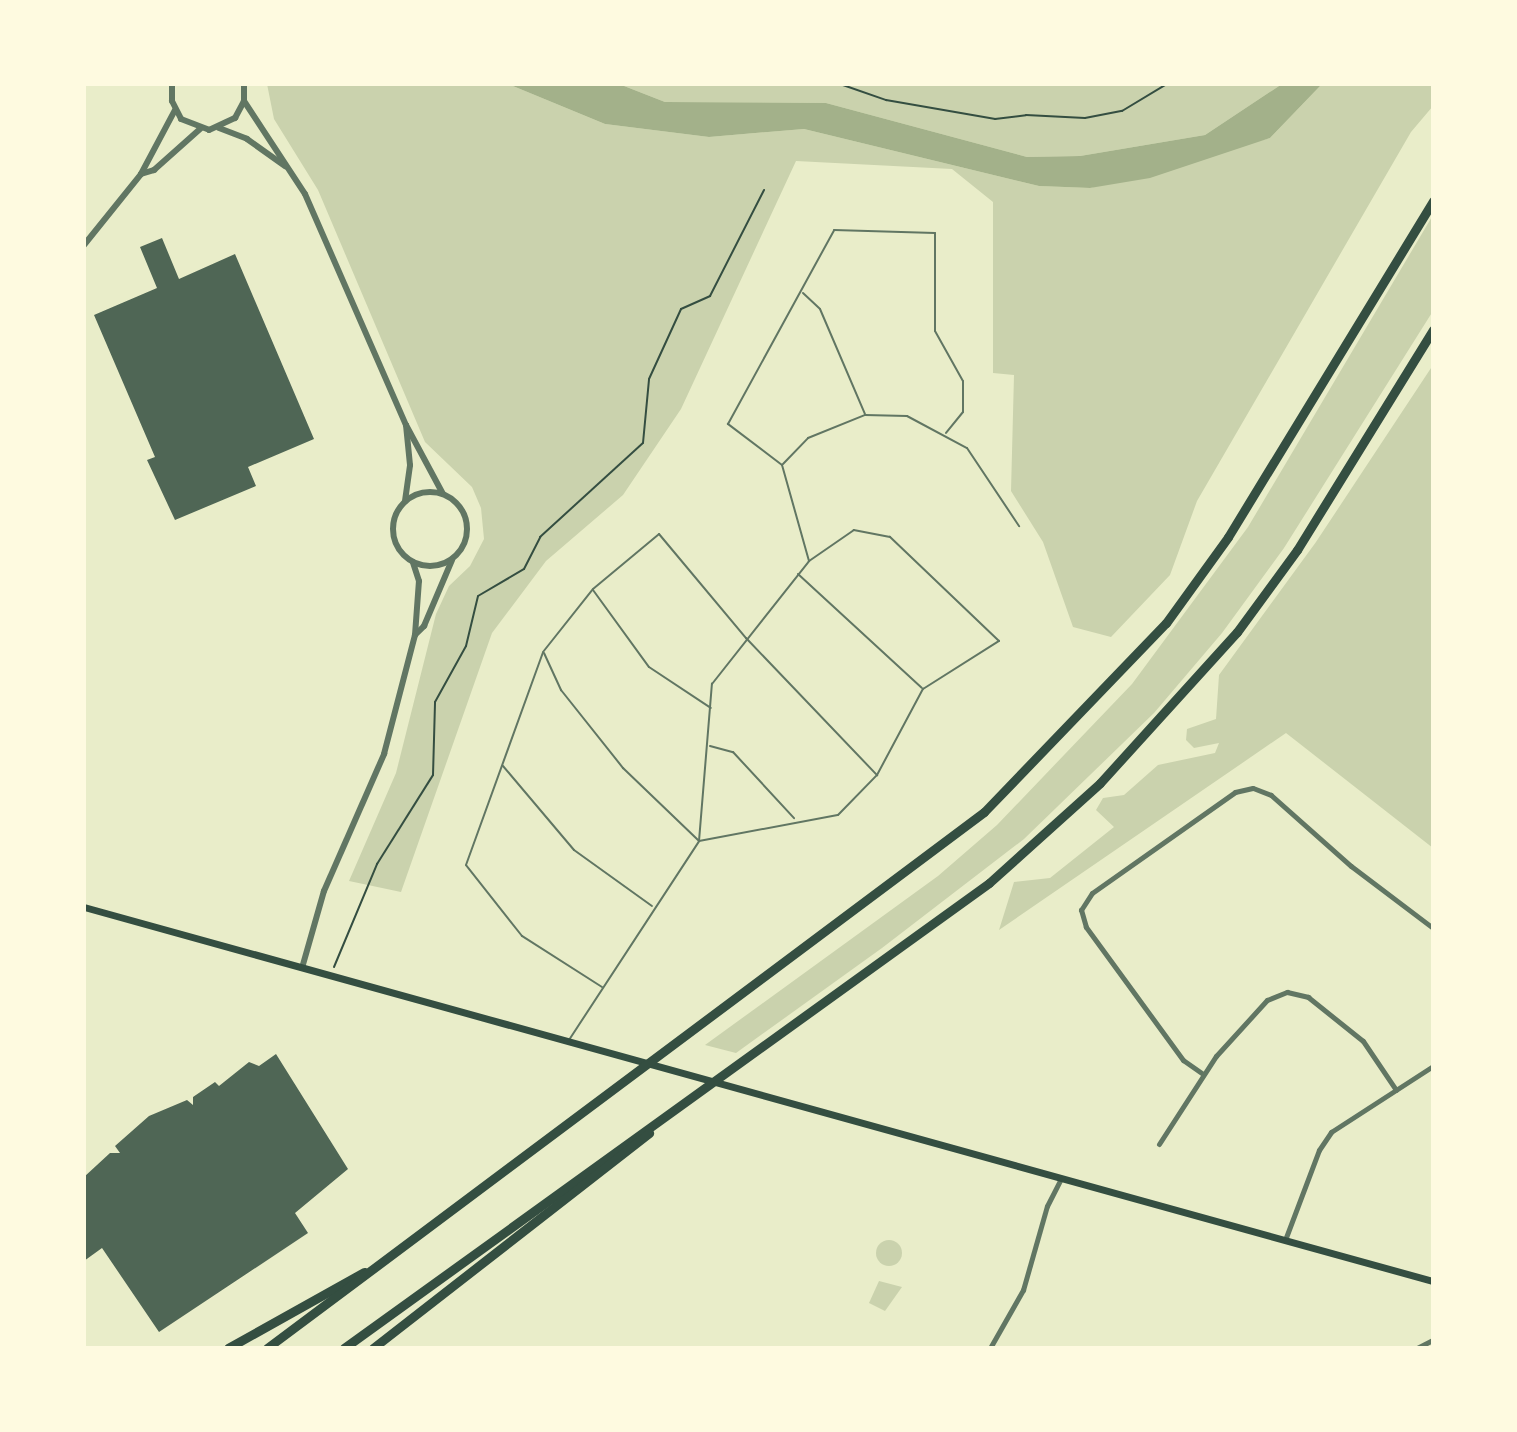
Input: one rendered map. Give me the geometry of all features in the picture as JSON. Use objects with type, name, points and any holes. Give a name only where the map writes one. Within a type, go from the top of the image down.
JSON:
[{"type":"highway","points":[[267,1348],[984,812],[1117,678],[1166,623],[1228,537],[1433,201]]},
{"type":"highway","points":[[344,1348],[989,883],[1171,710],[1297,550],[1433,330]]},
{"type":"highway","points":[[373,1348],[628,1154],[668,1114]]},
{"type":"highway","points":[[228,1348],[333,1286],[381,1264]]},
{"type":"main road","points":[[84,907],[1433,1281]]},
{"type":"street","points":[[84,245],[141,174],[175,110],[171,88],[162,84]]},
{"type":"street","points":[[219,128],[235,118],[244,101],[244,84]]},
{"type":"street","points":[[244,101],[305,194],[406,425],[443,494],[466,518],[466,541],[453,559],[424,626],[415,635]]},
{"type":"street","points":[[175,110],[200,129]]},
{"type":"street","points":[[141,174],[154,170],[200,129],[219,128],[247,139],[285,166]]},
{"type":"street","points":[[302,968],[324,891],[375,781],[415,635],[419,581],[413,562],[398,547],[393,530],[405,502],[410,465],[406,425]]},
{"type":"street","points":[[405,502],[423,493],[443,494]]},
{"type":"street","points":[[413,562],[433,566],[453,559]]},
{"type":"street","points":[[1203,1074],[1183,1060],[1086,927],[1081,910],[1092,893],[1235,792],[1253,788],[1271,795],[1351,866],[1433,928]]},
{"type":"street","points":[[1159,1144],[1203,1074],[1267,1000],[1287,992],[1308,997],[1363,1041],[1396,1090]]},
{"type":"street","points":[[1285,1240],[1319,1150],[1331,1132],[1433,1066]]},
{"type":"street","points":[[990,1348],[1023,1290],[1061,1178]]},
{"type":"street","points":[[1417,1348],[1433,1340]]},
{"type":"lane","points":[[809,561],[782,465],[728,424],[834,230],[935,233],[935,331],[963,381],[963,412],[946,433]]},
{"type":"lane","points":[[802,292],[820,309],[865,415]]},
{"type":"lane","points":[[782,465],[808,438],[865,415],[907,416],[946,433],[967,448],[1019,526]]},
{"type":"lane","points":[[568,1041],[699,841],[712,684],[809,561],[854,530],[890,537],[999,641],[923,689],[877,775],[838,815],[796,819],[699,841]]},
{"type":"lane","points":[[603,988],[522,936],[466,865],[543,652],[593,589],[659,534],[746,638],[877,775]]},
{"type":"lane","points":[[798,574],[923,689]]},
{"type":"lane","points":[[593,589],[649,667],[711,708]]},
{"type":"lane","points":[[543,652],[561,690],[623,768],[699,841]]},
{"type":"lane","points":[[709,746],[733,752],[796,819]]},
{"type":"lane","points":[[503,766],[574,850],[653,907]]},
{"type":"path","points":[[840,84],[886,100],[995,119],[1110,113],[1167,84]]},
{"type":"path","points":[[330,975],[377,864],[433,775],[435,702],[466,646],[478,596],[524,569],[540,537],[643,443],[649,379],[681,309],[710,296],[764,190]]},
{"type":"shaded area","points":[[267,84],[508,84],[605,124],[709,137],[804,129],[1039,186],[1090,188],[1270,138],[1322,84],[1433,84],[1433,106],[1411,132],[1197,501],[1170,575],[1111,637],[1073,627],[1043,542],[1011,491],[1014,375],[993,373],[993,202],[952,169],[796,161],[681,409],[623,495],[546,561],[492,633],[401,892],[349,881],[396,773],[436,614],[449,586],[470,566],[484,539],[481,508],[472,487],[425,442],[318,190],[274,119]]},
{"type":"shaded area","points":[[508,84],[619,84],[665,102],[826,103],[1027,157],[1080,156],[1205,135],[1282,84],[1322,84],[1270,138],[1150,178],[1090,188],[1039,186],[804,129],[709,137],[605,124]]},
{"type":"shaded area","points":[[619,84],[1282,84],[1205,135],[1080,156],[1027,157],[826,103],[665,102]]},
{"type":"shaded area","points":[[1433,215],[1433,311],[1284,548],[1222,633],[1154,713],[1024,839],[882,948],[736,1053],[705,1045],[938,876],[997,825],[1132,684],[1248,527]]},
{"type":"shaded area","points":[[1433,365],[1433,848],[1286,733],[999,930],[1014,882],[1050,878],[1114,827],[1096,810],[1103,798],[1124,795],[1158,765],[1215,753],[1219,743],[1194,748],[1186,740],[1187,729],[1216,719],[1219,675],[1316,542]]},
{"type":"shaded area","points":[[889,1240],[898,1244],[902,1253],[898,1262],[889,1266],[880,1262],[876,1253],[880,1244]]},
{"type":"shaded area","points":[[879,1281],[902,1287],[885,1311],[869,1303]]},
{"type":"building","points":[[162,238],[179,279],[235,254],[314,439],[248,467],[256,486],[175,520],[147,460],[155,457],[94,315],[157,288],[140,247]]},
{"type":"building","points":[[276,1054],[348,1169],[295,1213],[308,1233],[159,1332],[102,1248],[84,1261],[84,1177],[110,1153],[120,1153],[115,1146],[149,1116],[187,1100],[193,1105],[193,1097],[215,1082],[219,1086],[249,1062],[259,1066]]}]
